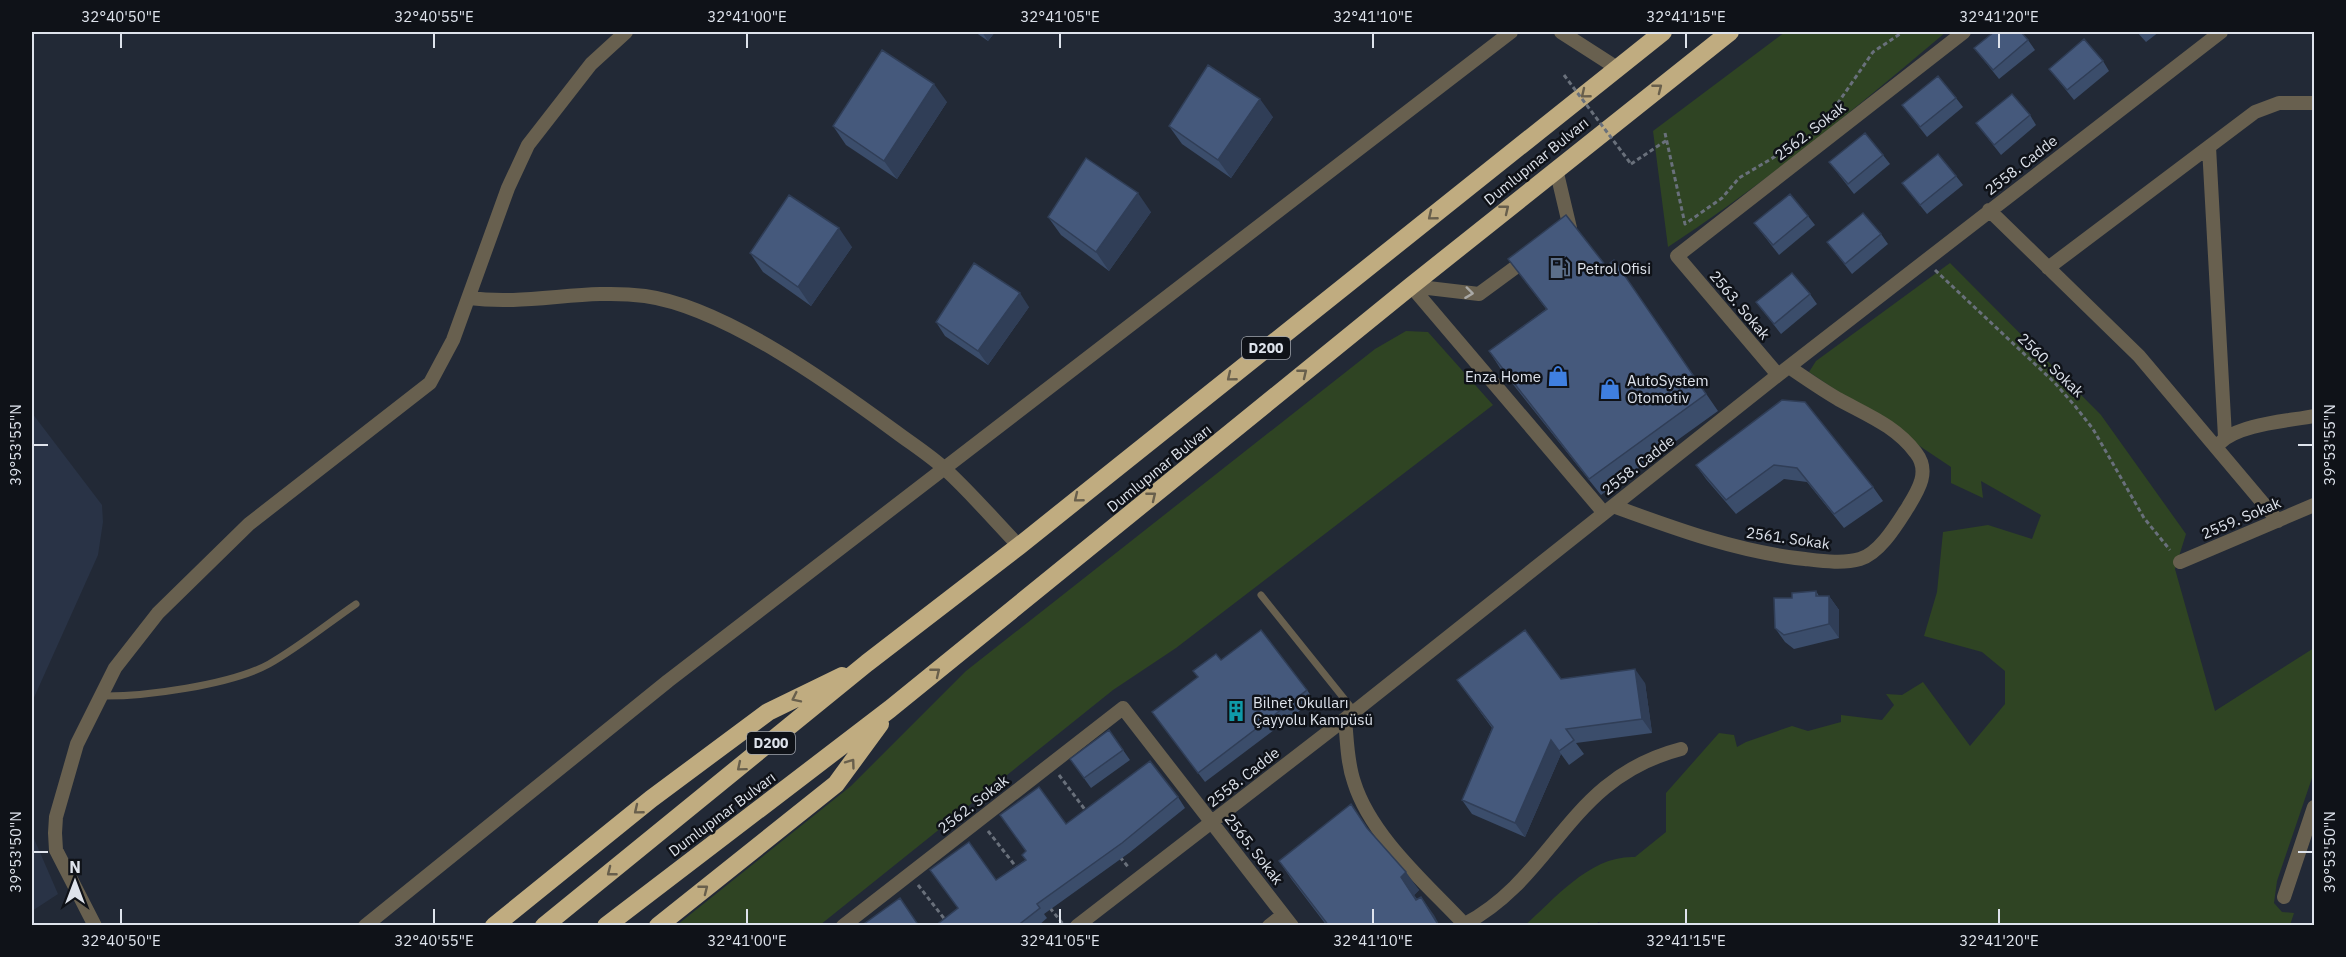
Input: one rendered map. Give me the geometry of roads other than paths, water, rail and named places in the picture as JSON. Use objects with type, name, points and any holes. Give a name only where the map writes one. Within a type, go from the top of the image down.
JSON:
[{"type":"highway","name":"Dumlupınar Bulvarı","points":[[544,926],[674,823],[867,663],[1019,546],[1663,32]]},
{"type":"highway","name":"Dumlupınar Bulvarı","points":[[606,926],[891,710],[1410,286],[1730,32]]},
{"type":"highway","points":[[494,926],[651,799],[768,711],[867,663]]},
{"type":"highway","points":[[658,926],[836,784],[891,710]]},
{"type":"street","points":[[95,926],[56,850],[56,817],[77,744],[115,668],[133,643],[198,571],[249,524],[430,383],[442,363],[469,298],[508,188],[528,145],[591,64],[626,32]]},
{"type":"street","points":[[365,926],[668,681],[1511,32]]},
{"type":"street","points":[[1561,32],[1617,68]]},
{"type":"street","name":"2562. Sokak","points":[[1677,256],[1964,32]]},
{"type":"street","name":"2558. Cadde","points":[[1077,926],[1350,715],[1925,260],[2221,32]]},
{"type":"street","points":[[2048,268],[2255,112],[2270,105],[2314,103]]},
{"type":"street","points":[[2209,147],[2221,442]]},
{"type":"street","points":[[1410,286],[1479,294],[1570,228],[1556,169]]},
{"type":"street","points":[[1989,210],[2139,356],[2221,442],[2277,521]]},
{"type":"street","name":"2563. Sokak","points":[[1677,256],[1784,371]]},
{"type":"street","points":[[1410,286],[1608,509]]},
{"type":"street","points":[[469,298],[517,302],[577,294],[612,294],[647,296],[693,310],[752,338],[855,401],[945,469],[1019,546]]},
{"type":"street","name":"2561. Sokak","points":[[1608,509],[1753,551],[1826,561],[1859,559],[1868,555],[1891,531],[1915,496],[1923,476],[1922,461],[1891,428],[1784,371]]},
{"type":"street","points":[[2221,442],[2248,429],[2314,416]]},
{"type":"street","name":"2559. Sokak","points":[[2180,562],[2314,505]]},
{"type":"street","name":"2562. Sokak","points":[[843,926],[1123,708]]},
{"type":"street","name":"2565. Sokak","points":[[1123,708],[1288,920]]},
{"type":"street","points":[[1350,715],[1353,781],[1365,806],[1400,855],[1465,925],[1488,911],[1518,886],[1575,815],[1609,783],[1632,767],[1681,749]]},
{"type":"street","points":[[2284,897],[2314,807]]},
{"type":"street","points":[[1269,926],[1288,920]]},
{"type":"lane","points":[[1261,595],[1350,715]]},
{"type":"lane","points":[[99,696],[122,697],[218,681],[245,674],[270,664],[356,604]]},
{"type":"place","name":"Petrol Ofisi","points":[[1560,268]]},
{"type":"place","name":"Enza Home","points":[[1558,376]]},
{"type":"place","name":"AutoSystem Otomotiv","points":[[1610,389]]},
{"type":"place","name":"Bilnet Okulları Çayyolu Kampüsü","points":[[1236,711]]}]
